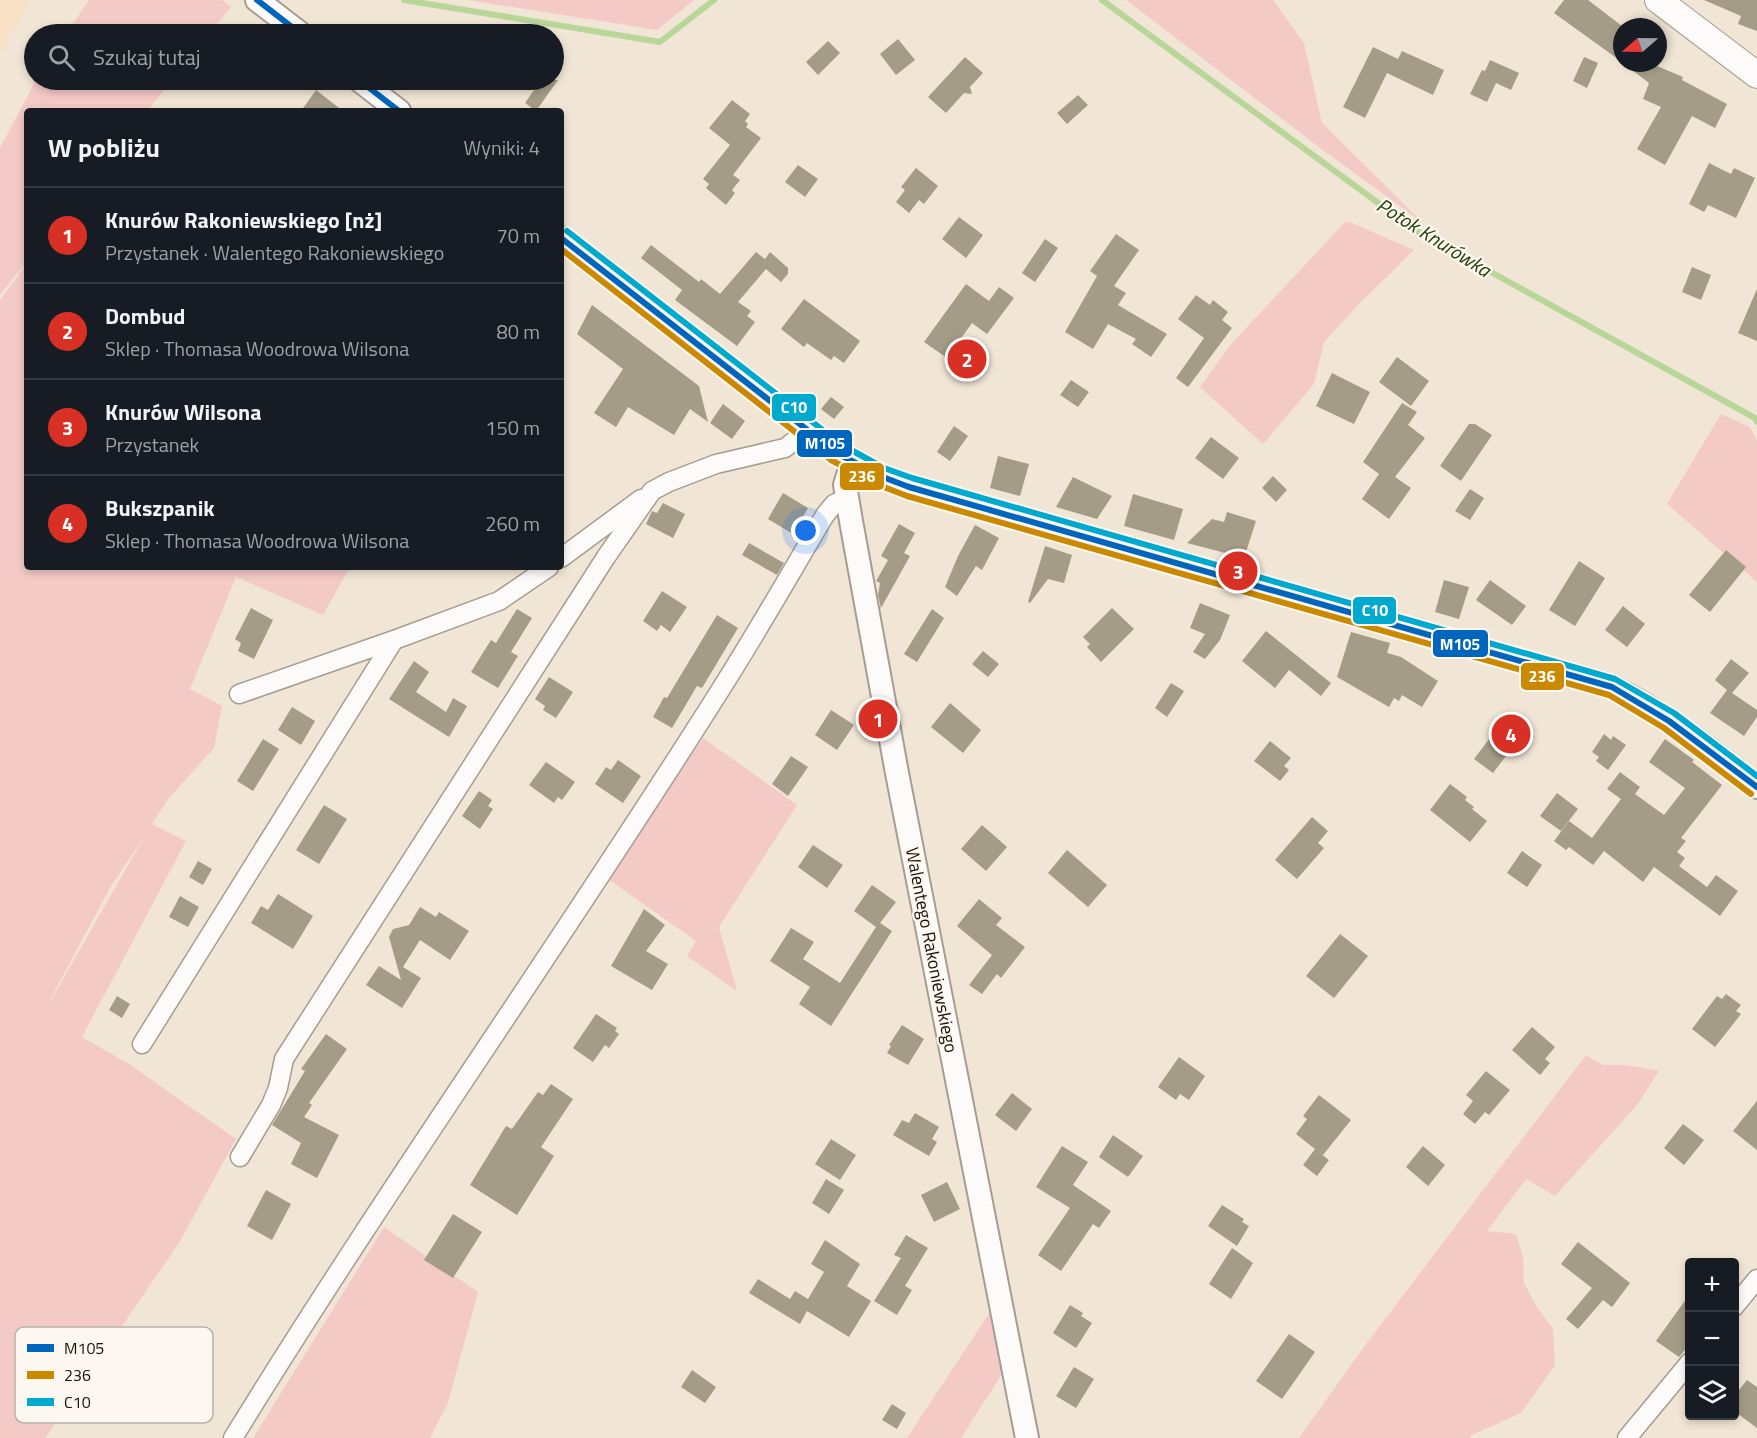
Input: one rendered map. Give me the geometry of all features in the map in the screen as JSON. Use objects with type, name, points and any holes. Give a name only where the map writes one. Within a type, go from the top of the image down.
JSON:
[{"type":"main road","points":[[1658,0],[1757,75]]},
{"type":"street","points":[[257,0],[288,24]]},
{"type":"street","points":[[372,90],[395,108]]},
{"type":"street","points":[[564,240],[852,462],[909,487],[1612,687],[1646,705],[1757,787]]},
{"type":"street","points":[[564,556],[652,491],[669,482],[716,465],[785,448],[808,430]]},
{"type":"street","name":"Walentego Rakoniewskiego","points":[[852,462],[845,485],[847,498],[897,773],[1027,1438]]},
{"type":"street","points":[[240,1157],[271,1105],[278,1088],[284,1059],[606,557],[652,491]]},
{"type":"street","points":[[233,1438],[477,1060],[734,669],[825,515],[834,504],[847,498]]},
{"type":"street","points":[[239,694],[499,601],[545,570]]},
{"type":"street","points":[[142,1044],[394,640]]},
{"type":"street","points":[[1739,1301],[1757,1279]]},
{"type":"street","points":[[1627,1438],[1686,1366]]},
{"type":"shaded area","points":[[0,0],[30,0],[0,54]]},
{"type":"shaded area","points":[[89,0],[222,0],[231,7],[217,24],[73,24]]},
{"type":"shaded area","points":[[468,0],[694,0],[657,30]]},
{"type":"shaded area","points":[[1126,0],[1273,0],[1304,43],[1322,123],[1422,222],[1324,151]]},
{"type":"shaded area","points":[[31,90],[164,90],[149,108],[24,108],[24,265],[0,295],[0,148]]},
{"type":"shaded area","points":[[1345,222],[1414,250],[1324,342],[1314,384],[1263,444],[1200,387],[1232,343]]},
{"type":"shaded area","points":[[24,267],[24,570],[348,570],[323,615],[236,577],[190,689],[222,706],[214,748],[169,798],[152,824],[186,841],[82,1037],[129,1064],[236,1139],[179,1243],[121,1327],[15,1327],[15,1423],[55,1423],[45,1438],[0,1438],[0,300]],"holes":[[[144,837],[51,1000],[111,886]]]},
{"type":"shaded area","points":[[1721,414],[1750,427],[1757,441],[1757,582],[1667,504]]},
{"type":"shaded area","points":[[703,738],[797,805],[719,927],[737,991],[687,956],[696,941],[608,879]]},
{"type":"shaded area","points":[[1586,1055],[1603,1065],[1626,1065],[1659,1071],[1637,1105],[1555,1196],[1526,1179],[1487,1231],[1516,1234],[1523,1257],[1524,1283],[1537,1307],[1553,1329],[1555,1365],[1521,1413],[1472,1435],[1470,1438],[1299,1438],[1366,1344]]},
{"type":"shaded area","points":[[384,1227],[478,1292],[448,1403],[430,1438],[253,1438]]},
{"type":"shaded area","points":[[992,1309],[1004,1371],[961,1438],[907,1438]]},
{"type":"building","points":[[1564,0],[1588,0],[1613,19],[1613,56],[1554,13]]},
{"type":"building","points":[[1704,0],[1757,0],[1757,31],[1738,24],[1741,16]]},
{"type":"building","points":[[898,39],[915,60],[896,75],[880,54]]},
{"type":"building","points":[[828,41],[840,53],[818,75],[806,62]]},
{"type":"building","points":[[1373,47],[1398,59],[1402,51],[1444,70],[1433,95],[1387,73],[1365,118],[1343,107]]},
{"type":"building","points":[[965,57],[983,73],[970,87],[972,94],[964,93],[946,113],[928,97]]},
{"type":"building","points":[[1584,57],[1598,63],[1587,88],[1573,81]]},
{"type":"building","points":[[1490,60],[1519,73],[1511,90],[1496,83],[1487,102],[1470,94],[1482,70],[1485,71]]},
{"type":"building","points":[[1667,70],[1683,77],[1682,80],[1727,104],[1715,128],[1692,116],[1665,165],[1637,149],[1661,107],[1643,99],[1649,83],[1635,72]]},
{"type":"building","points":[[316,90],[339,108],[303,108]]},
{"type":"building","points":[[534,90],[551,90],[538,108],[532,108],[525,103]]},
{"type":"building","points":[[1078,95],[1088,105],[1067,124],[1057,113]]},
{"type":"building","points":[[732,100],[750,114],[745,121],[748,124],[746,127],[761,138],[733,175],[740,180],[732,190],[735,193],[726,205],[706,188],[709,184],[703,179],[730,145],[709,128]]},
{"type":"building","points":[[1709,163],[1731,174],[1734,168],[1755,178],[1736,218],[1708,205],[1704,212],[1689,204]]},
{"type":"building","points":[[798,165],[818,179],[805,197],[785,182]]},
{"type":"building","points":[[916,168],[938,186],[924,204],[919,200],[909,213],[896,202],[905,190],[901,187]]},
{"type":"building","points":[[959,217],[983,235],[966,258],[942,239]]},
{"type":"building","points":[[1116,234],[1139,250],[1114,286],[1126,293],[1118,305],[1167,334],[1151,357],[1132,344],[1136,339],[1108,324],[1093,349],[1065,332],[1097,276],[1090,271]]},
{"type":"building","points":[[1045,239],[1058,248],[1035,282],[1022,273]]},
{"type":"building","points":[[651,245],[699,282],[701,279],[720,294],[756,252],[765,259],[770,252],[788,268],[788,274],[781,282],[766,269],[738,302],[751,311],[747,316],[755,322],[737,346],[675,300],[682,290],[641,258]]},
{"type":"building","points":[[1692,267],[1711,275],[1701,300],[1682,292]]},
{"type":"building","points":[[966,284],[989,301],[999,287],[1014,298],[987,334],[972,323],[947,358],[924,342]]},
{"type":"building","points":[[1757,289],[1757,341],[1738,333]]},
{"type":"building","points":[[1196,295],[1210,305],[1213,300],[1228,312],[1222,320],[1232,328],[1188,387],[1176,378],[1204,338],[1178,319]]},
{"type":"building","points":[[804,299],[860,341],[844,363],[834,356],[831,360],[807,343],[804,347],[781,329]]},
{"type":"building","points":[[592,305],[699,386],[708,422],[690,409],[674,435],[628,407],[616,427],[594,413],[623,369],[577,334]]},
{"type":"building","points":[[1397,357],[1429,381],[1411,406],[1379,382]]},
{"type":"building","points":[[1332,373],[1370,392],[1354,424],[1316,406]]},
{"type":"building","points":[[1071,380],[1089,392],[1078,407],[1060,395]]},
{"type":"building","points":[[831,397],[844,407],[834,419],[821,409]]},
{"type":"building","points":[[1402,403],[1417,412],[1408,425],[1425,438],[1395,477],[1411,488],[1389,519],[1362,499],[1379,474],[1363,462]]},
{"type":"building","points":[[723,404],[745,421],[732,439],[710,423]]},
{"type":"building","points":[[1469,424],[1475,424],[1492,435],[1461,481],[1440,466]]},
{"type":"building","points":[[954,426],[968,436],[950,461],[937,452]]},
{"type":"building","points":[[1211,437],[1239,458],[1223,479],[1195,458]]},
{"type":"building","points":[[998,456],[1029,464],[1020,496],[990,488]]},
{"type":"building","points":[[1273,476],[1287,490],[1276,502],[1262,488]]},
{"type":"building","points":[[1073,477],[1112,496],[1097,519],[1056,507]]},
{"type":"building","points":[[1470,489],[1484,498],[1470,520],[1455,511]]},
{"type":"building","points":[[783,493],[808,508],[793,534],[768,519]]},
{"type":"building","points":[[1133,494],[1183,509],[1174,540],[1124,526]]},
{"type":"building","points":[[663,503],[685,514],[673,538],[646,524],[652,511],[657,513]]},
{"type":"building","points":[[1227,512],[1256,521],[1244,558],[1187,543],[1212,519],[1224,522]]},
{"type":"building","points":[[899,524],[915,533],[904,553],[910,556],[881,608],[878,595],[880,583],[876,581],[888,560],[881,556]]},
{"type":"building","points":[[975,525],[999,538],[982,570],[976,566],[957,596],[945,587],[958,556]]},
{"type":"building","points":[[749,543],[784,563],[777,575],[742,555]]},
{"type":"building","points":[[1045,546],[1072,555],[1064,583],[1048,579],[1030,603],[1028,602]]},
{"type":"building","points":[[1726,550],[1746,567],[1710,612],[1689,595]]},
{"type":"building","points":[[1579,561],[1605,578],[1575,626],[1549,610]]},
{"type":"building","points":[[1444,580],[1469,587],[1459,619],[1435,612]]},
{"type":"building","points":[[1490,580],[1526,606],[1512,625],[1476,600]]},
{"type":"building","points":[[662,591],[687,607],[670,632],[661,625],[657,631],[643,621]]},
{"type":"building","points":[[1200,603],[1230,615],[1220,640],[1205,659],[1193,652],[1205,634],[1190,628]]},
{"type":"building","points":[[1623,606],[1645,624],[1627,647],[1605,630]]},
{"type":"building","points":[[251,608],[273,620],[254,659],[238,651],[241,643],[235,639]]},
{"type":"building","points":[[1112,608],[1134,629],[1101,662],[1087,647],[1090,644],[1083,637]]},
{"type":"building","points":[[517,609],[532,618],[511,652],[518,656],[498,688],[471,672],[491,640],[496,643]]},
{"type":"building","points":[[932,609],[944,618],[917,662],[904,654]]},
{"type":"building","points":[[717,615],[738,628],[702,688],[697,686],[672,728],[653,717]]},
{"type":"building","points":[[1266,631],[1331,683],[1321,696],[1289,670],[1275,688],[1242,661]]},
{"type":"building","points":[[1351,632],[1390,643],[1387,653],[1401,657],[1438,681],[1422,707],[1402,695],[1399,701],[1394,698],[1389,707],[1337,677]]},
{"type":"building","points":[[983,651],[999,664],[988,677],[972,664]]},
{"type":"building","points":[[1731,659],[1749,673],[1732,693],[1757,710],[1757,717],[1744,736],[1710,713],[1727,690],[1715,680]]},
{"type":"building","points":[[414,661],[429,672],[416,692],[446,712],[453,698],[467,706],[449,737],[389,699]]},
{"type":"building","points":[[549,677],[573,692],[556,718],[543,710],[545,706],[535,699]]},
{"type":"building","points":[[1171,683],[1184,691],[1167,717],[1155,708]]},
{"type":"building","points":[[950,703],[981,730],[963,753],[931,727]]},
{"type":"building","points":[[292,707],[315,721],[301,745],[278,730]]},
{"type":"building","points":[[831,710],[854,725],[837,750],[815,735]]},
{"type":"building","points":[[1506,717],[1525,731],[1493,773],[1474,759]]},
{"type":"building","points":[[1604,734],[1611,740],[1613,736],[1626,745],[1608,770],[1596,761],[1599,757],[1592,752]]},
{"type":"building","points":[[263,739],[279,749],[253,791],[237,781]]},
{"type":"building","points":[[1665,739],[1694,760],[1692,762],[1722,785],[1681,838],[1686,841],[1677,852],[1685,858],[1679,866],[1707,887],[1716,875],[1738,891],[1720,916],[1654,867],[1643,882],[1604,851],[1593,865],[1569,847],[1566,850],[1554,841],[1569,821],[1592,838],[1621,799],[1607,789],[1620,772],[1640,787],[1635,794],[1664,815],[1685,788],[1649,762]]},
{"type":"building","points":[[1270,741],[1291,758],[1284,766],[1289,770],[1280,781],[1254,761]]},
{"type":"building","points":[[791,756],[808,767],[788,796],[772,784]]},
{"type":"building","points":[[618,760],[641,776],[623,803],[595,784],[606,767],[611,770]]},
{"type":"building","points":[[546,762],[575,782],[562,800],[558,797],[554,803],[529,785]]},
{"type":"building","points":[[1450,784],[1467,797],[1465,800],[1474,807],[1472,809],[1487,821],[1470,842],[1430,810]]},
{"type":"building","points":[[479,791],[492,800],[488,806],[493,809],[480,829],[462,816]]},
{"type":"building","points":[[1557,793],[1578,809],[1561,831],[1540,816]]},
{"type":"building","points":[[324,805],[347,819],[319,864],[296,850]]},
{"type":"building","points":[[1312,817],[1328,831],[1318,843],[1324,848],[1297,879],[1275,860]]},
{"type":"building","points":[[982,825],[1007,847],[986,871],[961,849]]},
{"type":"building","points":[[813,845],[843,865],[827,888],[798,867]]},
{"type":"building","points":[[1067,850],[1107,885],[1088,907],[1048,873]]},
{"type":"building","points":[[1522,851],[1542,865],[1527,887],[1507,873]]},
{"type":"building","points":[[198,861],[212,869],[203,885],[189,877]]},
{"type":"building","points":[[872,885],[896,902],[880,923],[892,931],[831,1026],[799,1004],[810,987],[770,961],[791,928],[814,942],[803,959],[840,983],[876,927],[854,911]]},
{"type":"building","points":[[278,894],[313,916],[293,949],[251,923],[261,906],[268,910]]},
{"type":"building","points":[[180,896],[199,907],[188,927],[169,917]]},
{"type":"building","points":[[979,899],[1002,918],[996,925],[1025,947],[1001,978],[997,974],[982,994],[969,985],[992,955],[957,926]]},
{"type":"building","points":[[420,907],[436,917],[439,912],[469,931],[450,960],[420,940],[403,967],[421,978],[402,1008],[366,985],[379,966],[401,980],[389,937],[393,929],[409,925]]},
{"type":"building","points":[[644,909],[665,925],[646,951],[668,964],[652,990],[611,966]]},
{"type":"building","points":[[1340,934],[1368,956],[1334,998],[1306,976]]},
{"type":"building","points":[[1726,994],[1741,1005],[1736,1011],[1741,1014],[1715,1047],[1692,1029],[1717,996],[1722,999]]},
{"type":"building","points":[[117,996],[130,1004],[122,1018],[109,1010]]},
{"type":"building","points":[[596,1014],[617,1028],[615,1031],[619,1034],[609,1048],[605,1045],[593,1062],[573,1048]]},
{"type":"building","points":[[902,1025],[924,1039],[908,1065],[887,1053],[891,1046],[889,1045]]},
{"type":"building","points":[[1532,1027],[1555,1047],[1545,1059],[1550,1063],[1540,1075],[1512,1050]]},
{"type":"building","points":[[326,1034],[347,1049],[309,1103],[312,1105],[304,1117],[339,1135],[317,1178],[291,1164],[301,1143],[272,1125],[305,1071],[301,1069]]},
{"type":"building","points":[[1179,1057],[1205,1076],[1189,1100],[1180,1094],[1176,1100],[1158,1087]]},
{"type":"building","points":[[1486,1071],[1510,1090],[1489,1115],[1485,1112],[1475,1124],[1463,1114],[1473,1101],[1466,1095]]},
{"type":"building","points":[[551,1084],[573,1099],[541,1147],[554,1156],[517,1215],[470,1185],[506,1126],[512,1129],[538,1092],[543,1095]]},
{"type":"building","points":[[1012,1093],[1032,1109],[1016,1131],[995,1115]]},
{"type":"building","points":[[1319,1095],[1351,1120],[1323,1155],[1320,1153],[1329,1160],[1317,1176],[1303,1165],[1315,1149],[1296,1134],[1307,1119],[1303,1116]]},
{"type":"building","points":[[1757,1101],[1757,1150],[1733,1131]]},
{"type":"building","points":[[915,1113],[939,1127],[932,1139],[937,1142],[929,1156],[893,1135],[902,1120],[909,1123]]},
{"type":"building","points":[[1683,1124],[1704,1140],[1684,1165],[1664,1148]]},
{"type":"building","points":[[1113,1135],[1143,1156],[1128,1177],[1099,1157]]},
{"type":"building","points":[[831,1139],[856,1155],[840,1180],[815,1164]]},
{"type":"building","points":[[1062,1146],[1088,1162],[1073,1185],[1111,1211],[1099,1228],[1093,1224],[1061,1271],[1038,1255],[1070,1208],[1036,1187]]},
{"type":"building","points":[[1423,1146],[1445,1165],[1428,1186],[1406,1167]]},
{"type":"building","points":[[826,1179],[844,1190],[829,1214],[812,1203]]},
{"type":"building","points":[[947,1182],[960,1209],[934,1222],[921,1195]]},
{"type":"building","points":[[266,1190],[291,1204],[272,1240],[247,1226]]},
{"type":"building","points":[[1222,1205],[1244,1219],[1242,1222],[1249,1226],[1237,1246],[1208,1226]]},
{"type":"building","points":[[453,1214],[482,1232],[453,1278],[424,1260]]},
{"type":"building","points":[[906,1235],[928,1248],[905,1286],[912,1290],[897,1315],[874,1301],[901,1258],[894,1255]]},
{"type":"building","points":[[825,1240],[860,1264],[847,1286],[871,1301],[849,1337],[807,1311],[800,1324],[749,1293],[758,1279],[790,1299],[795,1291],[808,1299],[824,1272],[811,1264]]},
{"type":"building","points":[[1578,1242],[1630,1283],[1612,1307],[1603,1300],[1578,1329],[1566,1319],[1592,1288],[1561,1264]]},
{"type":"building","points":[[1232,1248],[1253,1263],[1231,1299],[1209,1284]]},
{"type":"building","points":[[1685,1301],[1685,1350],[1679,1357],[1656,1341]]},
{"type":"building","points":[[1070,1305],[1083,1313],[1081,1316],[1092,1323],[1076,1348],[1053,1333]]},
{"type":"building","points":[[1289,1334],[1315,1352],[1282,1399],[1256,1381]]},
{"type":"building","points":[[1074,1367],[1094,1379],[1076,1408],[1056,1396]]},
{"type":"building","points":[[692,1370],[716,1387],[705,1403],[681,1387]]},
{"type":"building","points":[[1747,1380],[1757,1387],[1757,1428],[1739,1415],[1739,1390]]},
{"type":"building","points":[[892,1404],[906,1413],[897,1429],[882,1420]]},
{"type":"waterway","name":"Potok Knurówka","points":[[404,0],[550,24]]},
{"type":"waterway","name":"Potok Knurówka","points":[[564,26],[660,42],[714,0]]},
{"type":"waterway","name":"Potok Knurówka","points":[[1102,0],[1415,230],[1755,418],[1757,422]]},
{"type":"transit line","name":"M105","points":[[257,0],[288,24]]},
{"type":"transit line","name":"M105","points":[[372,90],[395,108]]},
{"type":"transit line","name":"C10","points":[[567,231],[842,445],[884,468],[912,478],[1615,679],[1674,713],[1757,776]]},
{"type":"transit line","name":"M105","points":[[564,240],[837,453],[880,476],[909,487],[1612,687],[1669,721],[1757,787]]},
{"type":"transit line","name":"236","points":[[564,251],[831,460],[876,484],[907,496],[1609,695],[1664,728],[1751,794]]},
{"type":"place","name":"Dombud","points":[[967,359]]},
{"type":"place","name":"Knurów Wilsona","points":[[1238,571]]},
{"type":"place","name":"Knurów Rakoniewskiego [nż]","points":[[878,719]]},
{"type":"place","name":"Bukszpanik","points":[[1511,734]]}]
